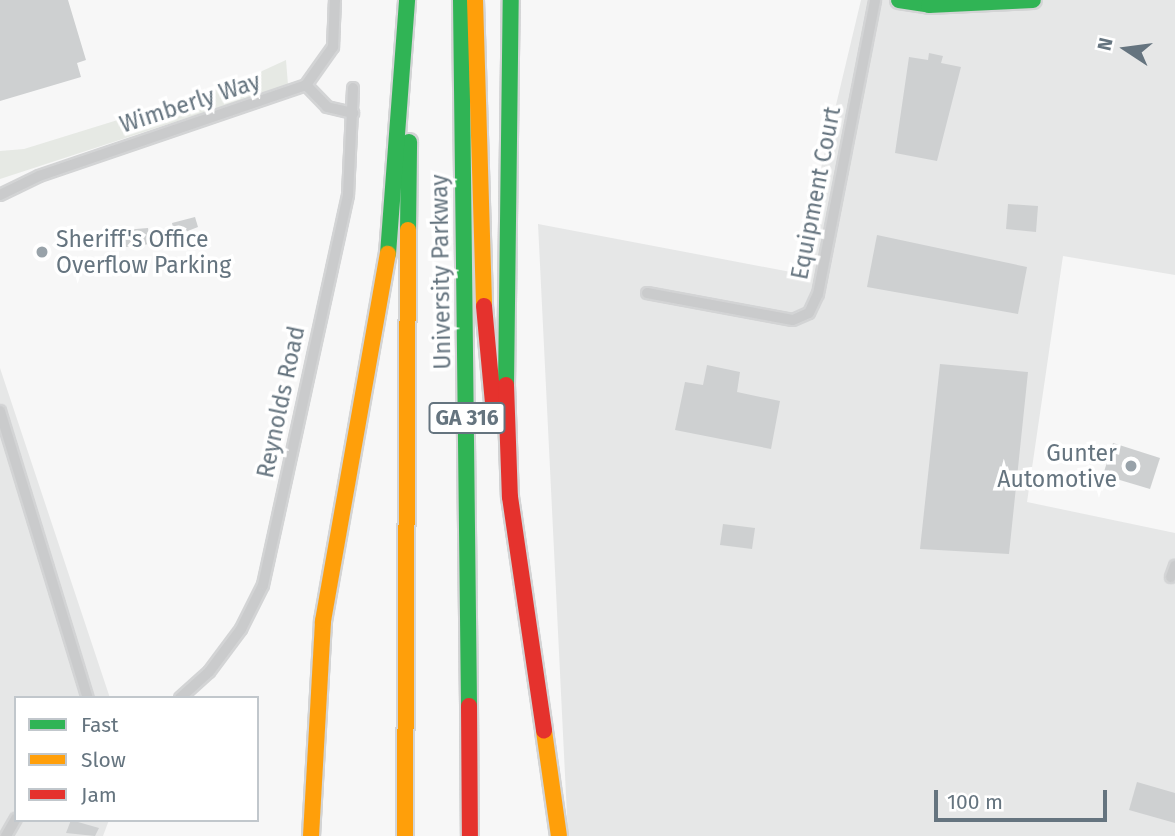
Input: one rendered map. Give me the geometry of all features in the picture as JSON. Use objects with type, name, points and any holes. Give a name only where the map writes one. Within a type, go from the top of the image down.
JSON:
[{"type":"main road","points":[[311,836],[328,578],[368,390],[387,267],[409,0]]},
{"type":"main road","name":"University Parkway","points":[[405,836],[409,0]]},
{"type":"main road","name":"University Parkway","points":[[460,0],[470,836]]},
{"type":"main road","points":[[475,0],[482,288],[494,411],[510,497],[559,836]]},
{"type":"main road","points":[[510,497],[504,340],[511,0]]},
{"type":"main road","points":[[899,0],[929,5],[1033,0]]},
{"type":"street","points":[[335,0],[332,47],[306,85],[327,107],[353,113]]},
{"type":"street","name":"Equipment Court","points":[[647,293],[793,320],[809,313],[818,294],[875,0]]},
{"type":"street","name":"Wimberly Way","points":[[0,195],[39,176],[306,85]]},
{"type":"street","name":"Reynolds Road","points":[[182,696],[209,672],[241,629],[264,586],[348,195],[353,88]]},
{"type":"street","points":[[0,411],[87,696]]},
{"type":"shaded area","points":[[861,0],[1175,0],[1175,275],[1063,256],[1027,502],[1175,533],[1175,836],[568,836],[538,224],[796,273]]},
{"type":"shaded area","points":[[286,60],[288,85],[0,179],[0,151],[24,149],[234,84]]},
{"type":"shaded area","points":[[0,368],[109,696],[14,696],[14,822],[108,822],[103,836],[0,836]]},
{"type":"building","points":[[0,0],[68,0],[86,60],[77,63],[81,77],[0,101]]},
{"type":"building","points":[[929,53],[943,56],[941,63],[961,67],[937,161],[895,153],[909,57],[928,60]]},
{"type":"building","points":[[1008,204],[1038,206],[1036,232],[1006,229]]},
{"type":"building","points":[[195,217],[198,227],[175,236],[172,223]]},
{"type":"building","points":[[148,228],[150,244],[126,247],[124,230]]},
{"type":"building","points":[[877,235],[1027,267],[1018,314],[867,287]]},
{"type":"building","points":[[940,364],[1028,372],[1009,554],[920,549]]},
{"type":"building","points":[[707,365],[740,372],[737,392],[780,401],[771,449],[675,430],[685,382],[703,385]]},
{"type":"building","name":"Gunter Automotive","points":[[1113,443],[1160,458],[1150,489],[1103,475]]},
{"type":"building","points":[[723,524],[755,528],[752,549],[720,545]]},
{"type":"building","points":[[1137,782],[1175,793],[1175,823],[1129,810]]},
{"type":"building","points":[[70,822],[99,828],[95,836],[66,833]]},
{"type":"traffic: fast","points":[[388,254],[407,0]]},
{"type":"traffic: fast","points":[[461,0],[469,706]]},
{"type":"traffic: fast","points":[[506,385],[511,0]]},
{"type":"traffic: fast","points":[[899,0],[929,5],[1033,0]]},
{"type":"traffic: fast","points":[[408,230],[409,142]]},
{"type":"traffic: slow","points":[[475,0],[484,306]]},
{"type":"traffic: slow","points":[[405,836],[408,230]]},
{"type":"traffic: slow","points":[[311,836],[323,621],[388,254]]},
{"type":"traffic: slow","points":[[544,731],[559,836]]},
{"type":"traffic: jam","points":[[484,306],[494,413]]},
{"type":"traffic: jam","points":[[506,385],[510,497],[544,731]]},
{"type":"traffic: jam","points":[[469,706],[470,836]]},
{"type":"place","name":"Sheriff's Office Overflow Parking","points":[[42,252]]},
{"type":"place","name":"Gunter Automotive","points":[[1131,466]]}]
